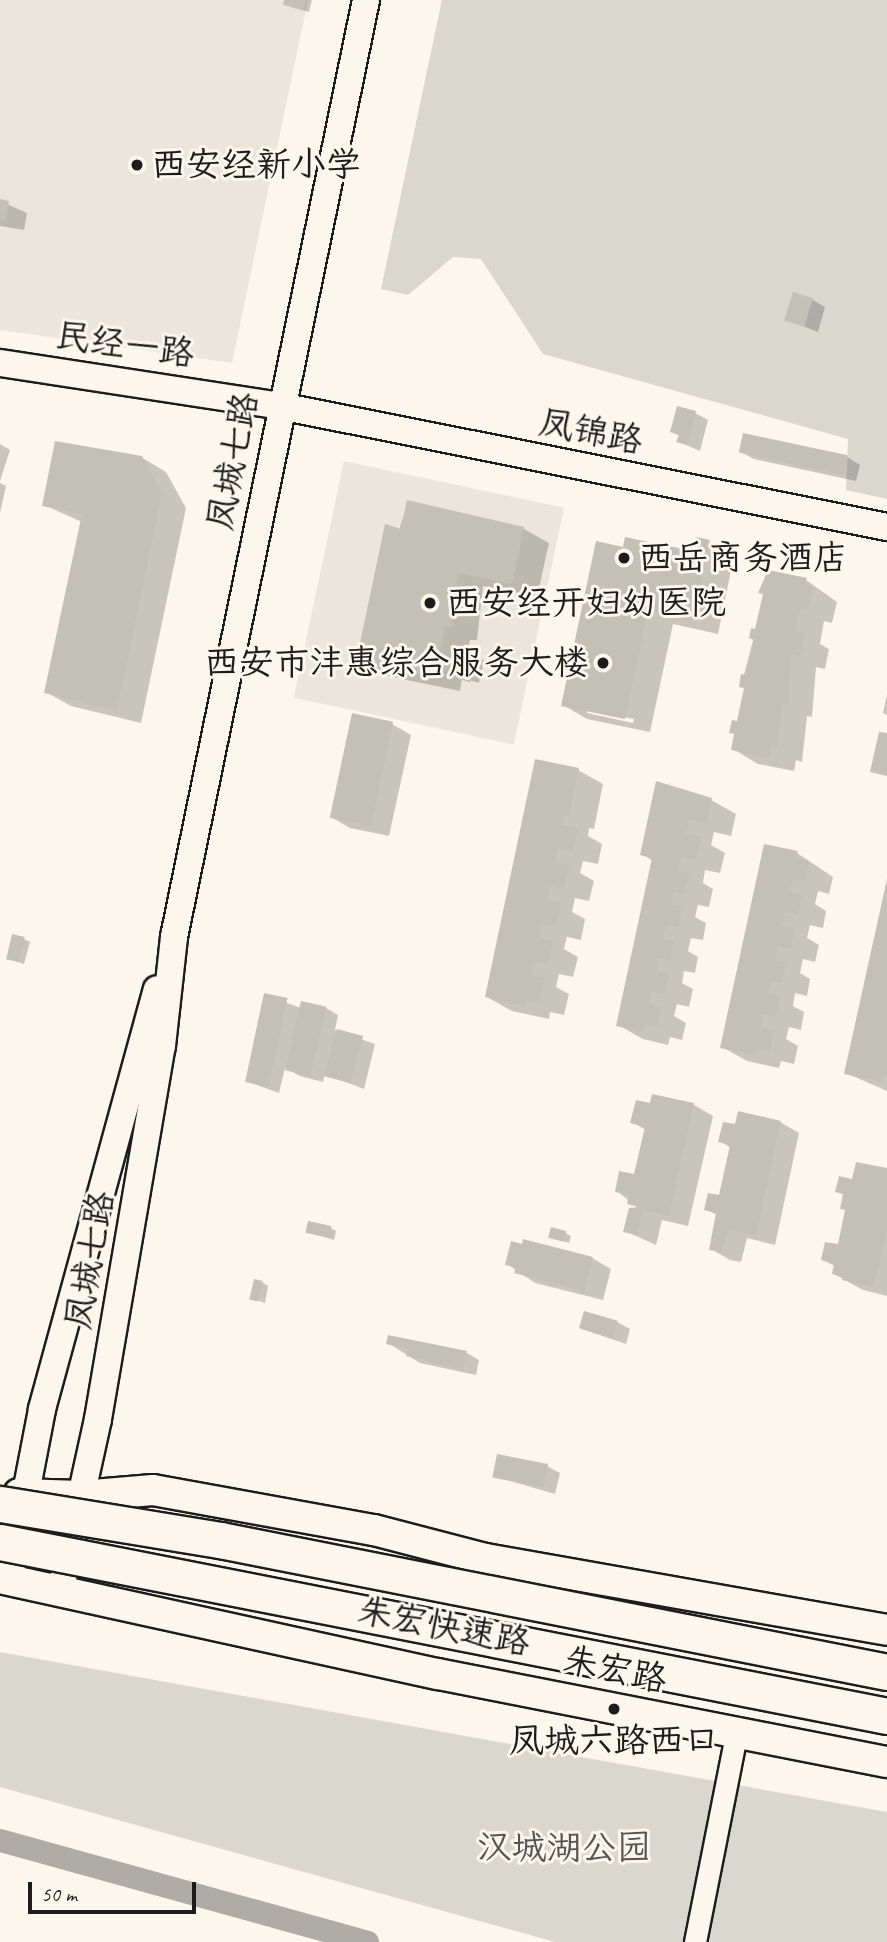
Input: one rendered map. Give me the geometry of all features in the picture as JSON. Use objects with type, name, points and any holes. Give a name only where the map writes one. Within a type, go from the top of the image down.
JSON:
[{"type":"highway","name":"朱宏快速路","points":[[9,1496],[887,1672]]},
{"type":"highway","name":"朱宏快速路","points":[[0,1542],[887,1716]]},
{"type":"main road","points":[[9,1496],[81,1496],[153,1490],[374,1530],[485,1559],[887,1630]]},
{"type":"main road","name":"朱宏路","points":[[4,1579],[736,1734],[887,1762]]},
{"type":"street","name":"凤城七路","points":[[60,1592],[81,1496],[162,1046],[174,937],[280,406],[366,0]]},
{"type":"street","name":"民经一路","points":[[0,363],[280,406]]},
{"type":"street","name":"凤锦路","points":[[280,406],[887,527]]},
{"type":"street","name":"凤城七路","points":[[4,1579],[9,1496],[42,1409],[137,1047],[174,937]]},
{"type":"street","points":[[695,1942],[736,1734]]},
{"type":"shaded area","name":"西安经新小学","points":[[0,0],[308,0],[232,363],[0,330]]},
{"type":"shaded area","name":"西安经开妇幼医院","points":[[344,461],[564,508],[514,744],[294,698]]},
{"type":"green space","points":[[442,0],[887,0],[887,499],[846,490],[848,439],[543,354],[481,259],[453,257],[408,295],[381,289]]},
{"type":"green space","name":"汉城湖公园","points":[[0,1652],[887,1812],[887,1942],[555,1942],[0,1787]]},
{"type":"building","points":[[284,0],[306,0],[303,10],[283,5]]},
{"type":"building","points":[[0,199],[9,201],[5,221],[0,220]]},
{"type":"building","points":[[793,292],[813,298],[804,327],[784,321]]},
{"type":"building","points":[[677,406],[696,411],[687,445],[676,442],[679,435],[670,432]]},
{"type":"building","points":[[743,433],[848,455],[844,475],[739,453]]},
{"type":"building","points":[[55,441],[142,456],[162,493],[117,710],[44,693],[82,514],[42,506]]},
{"type":"building","points":[[407,500],[524,527],[512,584],[458,573],[452,627],[445,626],[435,678],[356,662],[385,524],[401,529]]},
{"type":"building","name":"西安市沣惠综合服务大楼","points":[[625,537],[693,551],[696,537],[710,540],[693,621],[648,611],[625,719],[561,706],[596,541],[623,547]]},
{"type":"building","points":[[768,570],[807,578],[805,585],[813,586],[808,610],[800,608],[795,631],[805,633],[800,656],[791,654],[788,704],[782,703],[777,749],[771,747],[769,758],[731,750],[734,734],[729,733],[732,720],[737,721],[744,688],[739,687],[741,674],[746,675],[754,640],[749,638],[751,628],[755,629],[763,594],[758,593]]},
{"type":"building","points":[[467,651],[479,655],[470,683],[458,679]]},
{"type":"building","points":[[352,713],[393,722],[371,826],[330,818]]},
{"type":"building","points":[[879,732],[887,733],[887,776],[870,772]]},
{"type":"building","points":[[535,759],[579,768],[569,816],[564,815],[562,825],[578,828],[573,851],[558,848],[555,862],[569,865],[564,888],[550,885],[547,900],[561,903],[556,927],[542,924],[539,938],[553,941],[548,964],[534,961],[531,975],[544,978],[540,1002],[525,999],[524,1006],[485,997]]},
{"type":"building","points":[[656,781],[712,798],[707,823],[689,819],[686,834],[701,837],[695,860],[681,857],[678,871],[689,873],[684,894],[673,892],[671,905],[682,907],[678,927],[666,925],[663,939],[674,941],[670,960],[659,958],[657,971],[669,973],[665,994],[652,991],[649,1004],[661,1007],[657,1027],[645,1024],[644,1032],[616,1026],[652,858],[640,855]]},
{"type":"building","points":[[764,844],[798,851],[796,858],[809,861],[805,881],[793,878],[790,892],[802,895],[798,915],[785,912],[782,926],[795,929],[791,949],[778,946],[775,961],[786,963],[782,983],[771,980],[768,994],[780,996],[776,1017],[764,1014],[761,1027],[774,1030],[770,1051],[756,1048],[755,1055],[720,1048]]},
{"type":"building","points":[[887,879],[887,1076],[883,1075],[881,1082],[844,1074]]},
{"type":"building","points":[[12,934],[25,937],[19,962],[6,959]]},
{"type":"building","points":[[264,993],[287,998],[269,1087],[245,1082]]},
{"type":"building","points":[[301,1001],[326,1007],[310,1076],[285,1070]]},
{"type":"building","points":[[337,1029],[363,1036],[350,1083],[324,1076]]},
{"type":"building","points":[[652,1094],[694,1103],[669,1216],[643,1210],[637,1235],[623,1232],[629,1208],[640,1207],[627,1204],[629,1195],[615,1192],[619,1171],[634,1174],[645,1127],[630,1123],[636,1100],[650,1103]]},
{"type":"building","points":[[738,1111],[781,1121],[756,1235],[728,1229],[722,1252],[709,1250],[716,1213],[704,1210],[708,1193],[719,1195],[730,1145],[718,1142],[723,1122],[735,1124]]},
{"type":"building","points":[[856,1162],[887,1168],[887,1229],[874,1287],[842,1280],[843,1277],[832,1274],[834,1264],[821,1260],[825,1242],[838,1244],[845,1210],[840,1209],[843,1194],[835,1192],[839,1176],[852,1179]]},
{"type":"building","points":[[308,1221],[331,1226],[329,1238],[306,1233]]},
{"type":"building","points":[[551,1227],[566,1231],[564,1242],[548,1238]]},
{"type":"building","points":[[523,1239],[593,1257],[584,1291],[514,1273],[516,1267],[505,1265],[511,1241],[522,1244]]},
{"type":"building","points":[[254,1279],[263,1281],[258,1301],[249,1299]]},
{"type":"building","points":[[584,1311],[618,1321],[613,1338],[579,1328]]},
{"type":"building","points":[[388,1335],[467,1351],[463,1369],[406,1356],[408,1349],[386,1344]]},
{"type":"building","points":[[497,1454],[548,1464],[543,1487],[492,1478]]},
{"type":"waterway","points":[[0,1840],[367,1942]]},
{"type":"place","name":"西安经新小学","points":[[137,165]]},
{"type":"place","name":"西岳商务酒店","points":[[624,558]]},
{"type":"place","name":"西安经开妇幼医院","points":[[430,603]]},
{"type":"place","name":"西安市沣惠综合服务大楼","points":[[603,663]]},
{"type":"place","name":"凤城六路西口","points":[[614,1709]]}]
